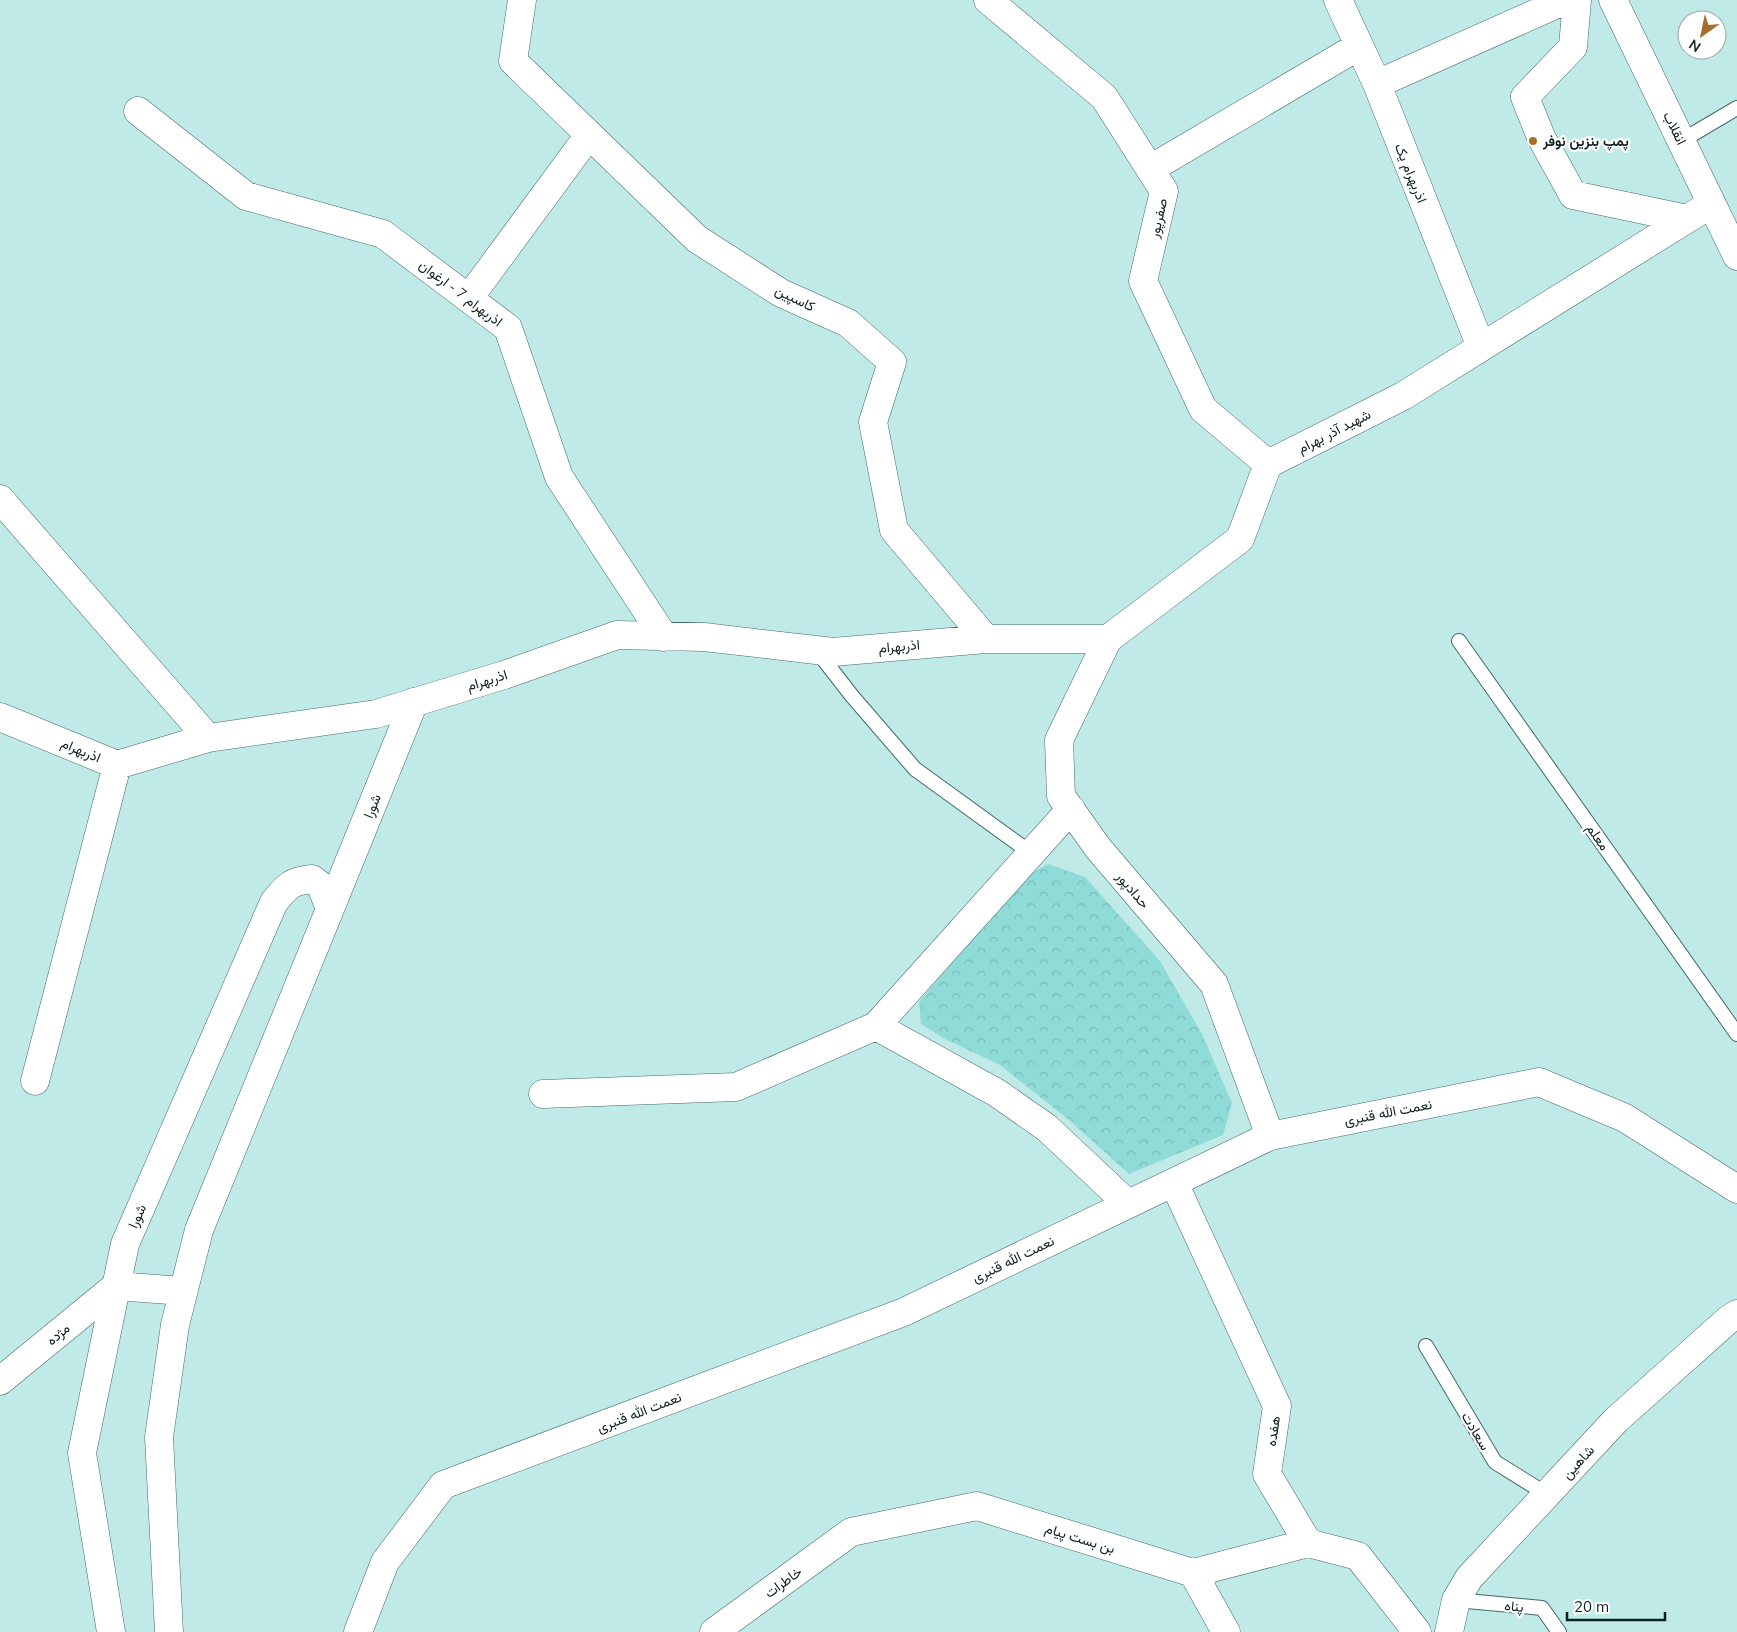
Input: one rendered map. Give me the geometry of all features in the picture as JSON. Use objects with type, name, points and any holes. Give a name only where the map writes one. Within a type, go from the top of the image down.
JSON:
[{"type":"street","name":"کاسپین","points":[[522,0],[512,61],[697,239],[781,293],[848,323],[892,362],[873,422],[894,530],[986,638]]},
{"type":"street","name":"صفرپور","points":[[988,0],[1104,97],[1164,191],[1143,281],[1203,409],[1268,464]]},
{"type":"street","name":"اذربهرام یک","points":[[1338,0],[1376,84],[1481,347]]},
{"type":"street","points":[[1376,84],[1566,0]]},
{"type":"street","points":[[1577,0],[1573,47],[1525,97],[1542,137],[1573,195],[1687,219]]},
{"type":"street","name":"انقلاب","points":[[1612,0],[1737,256]]},
{"type":"street","points":[[1150,169],[1359,46]]},
{"type":"street","name":"اذربهرام 7 - ارغوان","points":[[138,111],[246,196],[382,234],[508,328],[559,477],[664,636]]},
{"type":"street","points":[[469,298],[589,135]]},
{"type":"street","name":"شهید آذر بهرام","points":[[1268,464],[1403,396],[1711,204]]},
{"type":"street","points":[[986,638],[1108,639],[1240,539],[1268,464]]},
{"type":"street","points":[[0,499],[208,738]]},
{"type":"street","name":"اذربهرام","points":[[0,716],[117,765],[208,738],[376,714],[504,675],[617,635],[704,638],[833,652],[986,638]]},
{"type":"street","name":"حدادپور","points":[[1108,639],[1059,740],[1062,796],[1098,848],[1214,984],[1270,1136]]},
{"type":"street","name":"شورا","points":[[169,1632],[159,1437],[175,1325],[199,1230],[414,702]]},
{"type":"street","points":[[35,1081],[117,765]]},
{"type":"street","points":[[543,1094],[736,1087],[876,1026],[1071,809]]},
{"type":"street","name":"شورا","points":[[111,1632],[82,1453],[125,1244],[274,902],[296,880],[312,879],[321,886],[330,909]]},
{"type":"street","points":[[876,1026],[997,1093],[1048,1128],[1128,1204]]},
{"type":"street","name":"نعمت الله قنبری","points":[[358,1632],[385,1562],[443,1485],[904,1312],[1270,1136],[1540,1082],[1624,1118],[1737,1189]]},
{"type":"street","name":"هفده","points":[[1174,1183],[1278,1406],[1266,1474],[1308,1543]]},
{"type":"street","points":[[116,1286],[183,1291]]},
{"type":"street","name":"مژده","points":[[0,1381],[116,1286]]},
{"type":"street","name":"شاهین","points":[[1449,1632],[1456,1600],[1469,1578],[1616,1420],[1737,1314]]},
{"type":"street","name":"بن بست پیام","points":[[851,1532],[977,1506],[1193,1573]]},
{"type":"street","name":"خاطرات","points":[[714,1632],[851,1532]]},
{"type":"street","points":[[1221,1630],[1193,1573],[1308,1543],[1358,1556],[1417,1632]]},
{"type":"lane","points":[[1681,141],[1737,108]]},
{"type":"lane","name":"معلم","points":[[1459,641],[1737,1034]]},
{"type":"lane","points":[[815,650],[915,769],[1031,853]]},
{"type":"lane","name":"سعادت","points":[[1426,1346],[1494,1462],[1548,1495]]},
{"type":"lane","name":"پناه","points":[[1456,1600],[1542,1608],[1559,1632]]},
{"type":"green space","points":[[1048,864],[1085,877],[1160,961],[1202,1034],[1232,1103],[1223,1135],[1129,1174],[1070,1121],[1000,1065],[945,1039],[921,1024],[919,1002],[1022,878]]},
{"type":"place","name":"پمپ بنزین نوفر","points":[[1533,141]]}]
